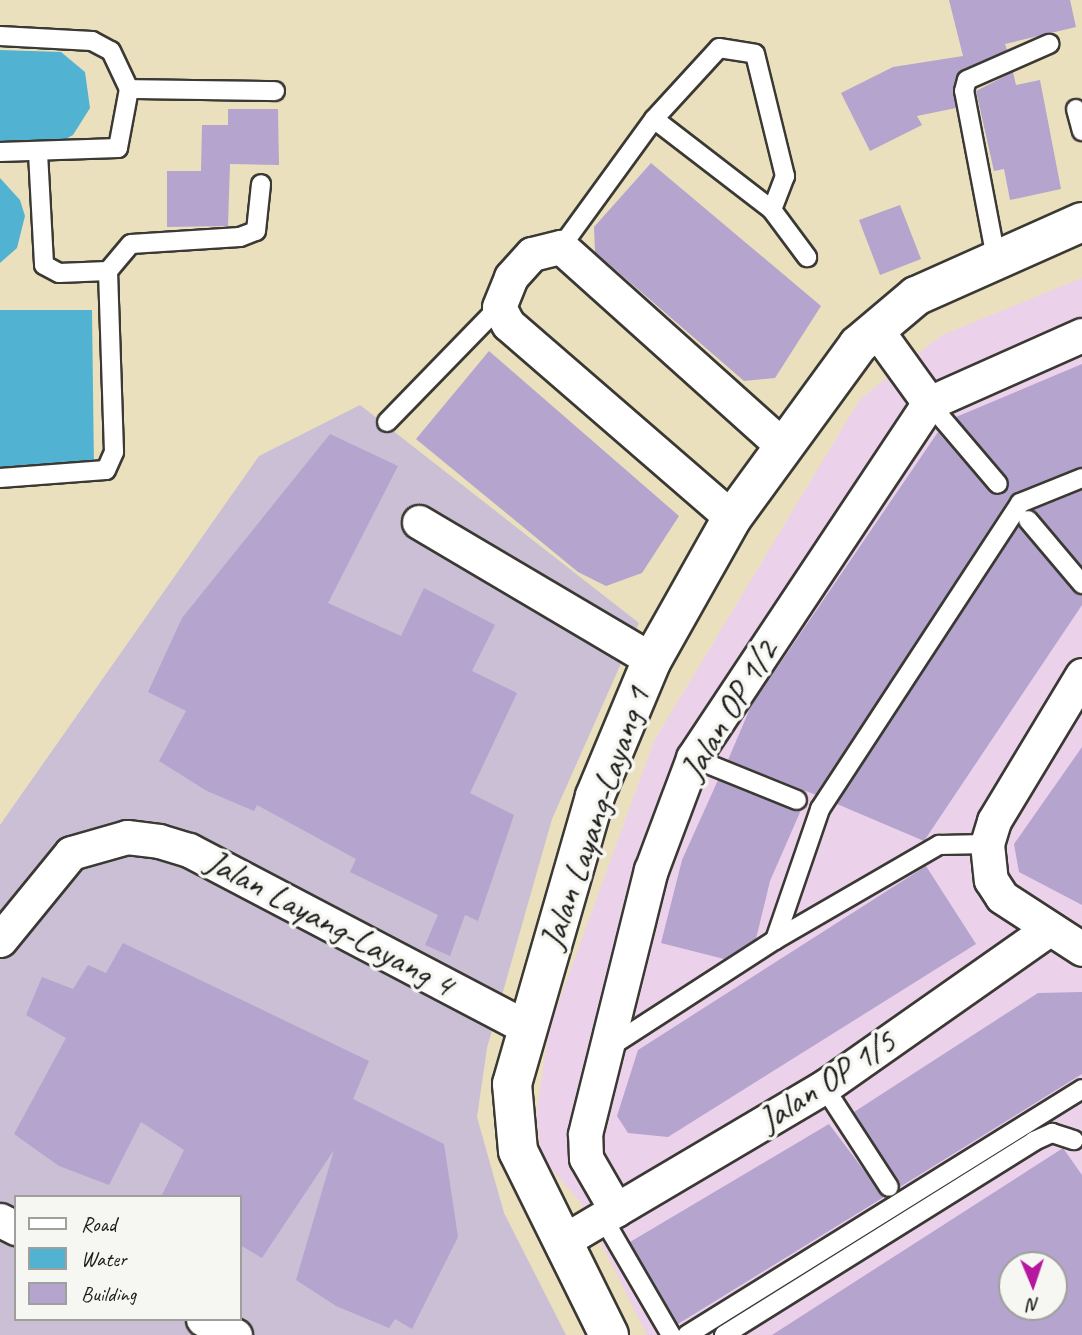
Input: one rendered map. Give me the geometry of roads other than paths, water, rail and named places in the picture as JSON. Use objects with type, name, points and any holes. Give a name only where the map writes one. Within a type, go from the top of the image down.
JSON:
[{"type":"street","name":"Jalan Layang-Layang 1","points":[[609,1335],[565,1240],[517,1151],[510,1115],[526,1027],[594,796],[652,660],[732,518],[836,368],[875,328],[916,296],[996,258],[1082,222]]},
{"type":"street","points":[[732,518],[508,324],[499,307],[511,277],[532,254],[561,247],[782,445]]},
{"type":"street","points":[[875,328],[929,403],[1082,335]]},
{"type":"street","name":"Jalan OP 1/2","points":[[609,1214],[586,1158],[605,1050],[651,870],[693,758],[929,403]]},
{"type":"street","points":[[419,522],[652,660]]},
{"type":"street","points":[[1082,675],[994,821],[987,844],[991,880],[1002,897],[1046,931],[1082,949]]},
{"type":"street","name":"Jalan Layang-Layang 4","points":[[0,940],[71,853],[127,837],[189,850],[526,1027]]},
{"type":"street","name":"Jalan OP 1/5","points":[[565,1240],[824,1087],[1046,931]]},
{"type":"street","points":[[207,1321],[235,1335]]},
{"type":"lane","points":[[0,36],[92,41],[111,51],[129,89],[129,114],[118,148],[38,153],[0,152]]},
{"type":"lane","points":[[996,258],[964,90],[967,79],[1049,44]]},
{"type":"lane","points":[[561,247],[654,119],[719,48],[755,54],[785,176],[772,210]]},
{"type":"lane","points":[[129,89],[275,91]]},
{"type":"lane","points":[[1076,109],[1082,131]]},
{"type":"lane","points":[[654,119],[772,210],[807,257]]},
{"type":"lane","points":[[38,153],[44,265],[59,273],[108,271]]},
{"type":"lane","points":[[0,478],[96,474],[112,462],[108,271],[131,244],[240,237],[256,231],[261,184]]},
{"type":"lane","points":[[387,422],[499,307]]},
{"type":"lane","points":[[929,403],[998,484]]},
{"type":"lane","points":[[775,940],[820,809],[1020,503],[1082,478]]},
{"type":"lane","points":[[1028,520],[1082,584]]},
{"type":"lane","points":[[693,758],[797,800]]},
{"type":"lane","points":[[605,1050],[775,940],[939,845],[987,844]]},
{"type":"lane","points":[[824,1087],[889,1187]]},
{"type":"lane","points":[[688,1335],[1077,1098]]},
{"type":"lane","points":[[724,1335],[1034,1141],[1052,1133],[1074,1140]]},
{"type":"lane","points":[[609,1214],[670,1335]]},
{"type":"water","points":[[0,50],[61,52],[85,72],[90,108],[73,135],[58,143],[0,145]]},
{"type":"water","points":[[0,178],[20,200],[25,216],[17,248],[0,263]]},
{"type":"water","points":[[0,310],[92,310],[94,469],[0,472]]}]
